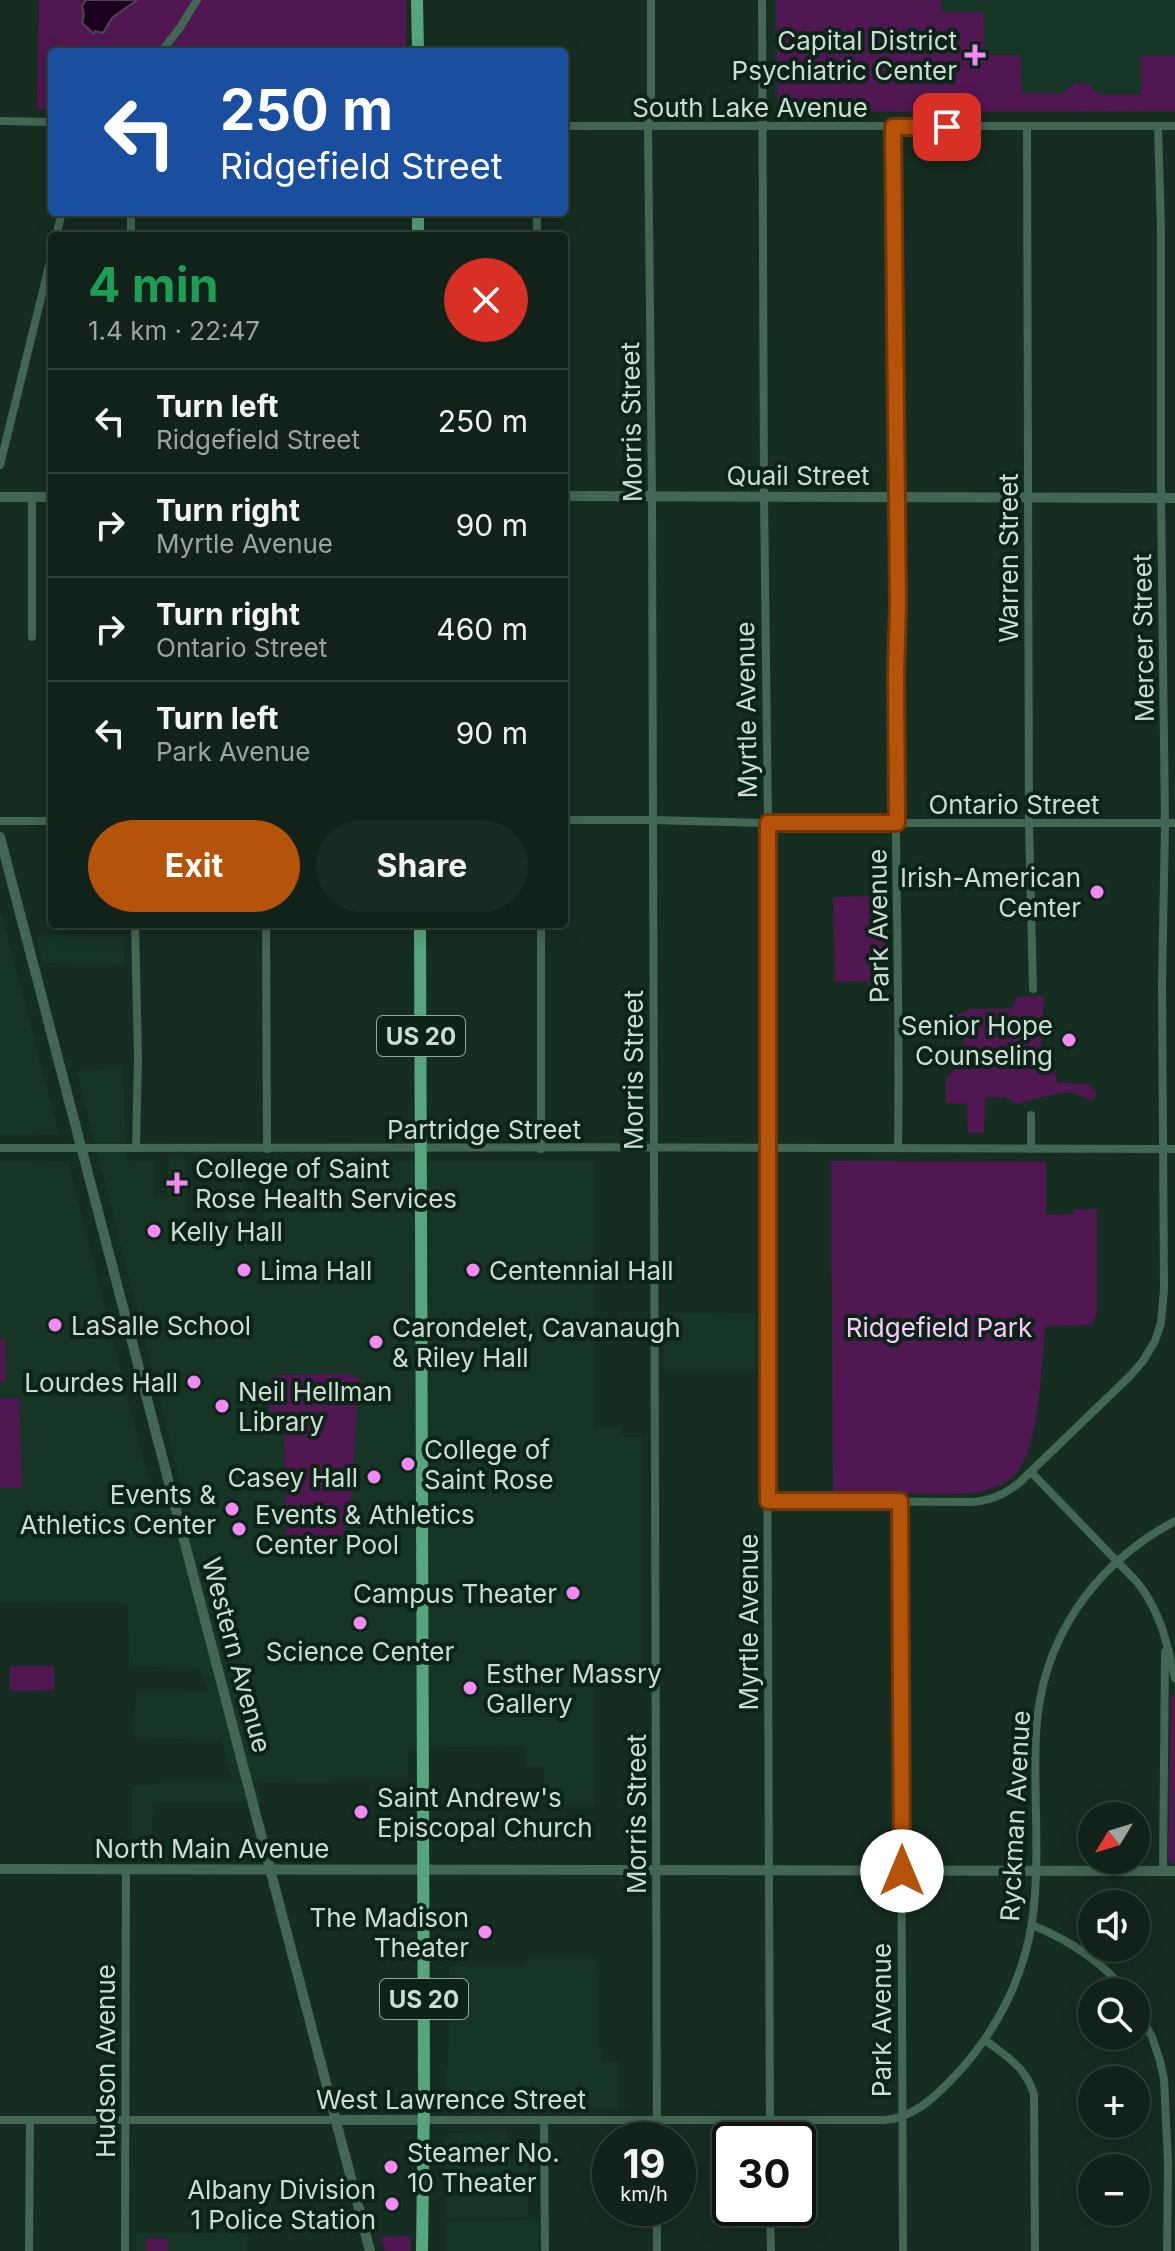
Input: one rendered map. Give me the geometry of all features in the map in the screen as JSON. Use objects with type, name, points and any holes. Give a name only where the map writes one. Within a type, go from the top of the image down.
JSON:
[{"type":"main road","points":[[417,0],[418,48]]},
{"type":"main road","name":"US 20","points":[[420,928],[422,2251]]},
{"type":"street","points":[[164,48],[197,0]]},
{"type":"street","name":"Morris Street","points":[[651,0],[648,127],[652,497],[656,2122]]},
{"type":"street","name":"Myrtle Avenue","points":[[762,0],[768,823],[766,1148],[770,2120]]},
{"type":"street","points":[[0,121],[48,122]]},
{"type":"street","name":"South Lake Avenue","points":[[568,126],[1175,126]]},
{"type":"street","name":"Warren Street","points":[[1027,126],[1029,824],[1033,989]]},
{"type":"street","name":"Mercer Street","points":[[768,1501],[984,1501],[1009,1491],[1130,1376],[1155,1341],[1161,1323],[1164,1302],[1162,985],[1170,824],[1161,498],[1158,126]]},
{"type":"street","name":"Park Avenue","points":[[893,127],[900,1023],[898,1148]]},
{"type":"street","points":[[0,465],[48,270]]},
{"type":"street","name":"Quail Street","points":[[568,496],[1175,498]]},
{"type":"street","points":[[0,497],[48,497]]},
{"type":"street","points":[[32,497],[32,637]]},
{"type":"street","name":"Ontario Street","points":[[568,820],[1170,824]]},
{"type":"street","points":[[0,821],[48,821]]},
{"type":"street","name":"Western Avenue","points":[[0,837],[370,2251]]},
{"type":"street","points":[[135,928],[136,1148]]},
{"type":"street","points":[[266,928],[267,1149]]},
{"type":"street","points":[[541,928],[541,1149]]},
{"type":"street","points":[[1031,1115],[1031,1149]]},
{"type":"street","name":"Partridge Street","points":[[0,1148],[1175,1149]]},
{"type":"street","points":[[1031,1472],[1150,1598],[1159,1616],[1175,1678]]},
{"type":"street","name":"Park Avenue","points":[[900,1501],[903,2251]]},
{"type":"street","name":"Ryckman Avenue","points":[[901,2118],[944,2087],[985,2040],[1016,1981],[1032,1925],[1036,1870],[1038,1709],[1058,1639],[1075,1610],[1117,1561],[1149,1536],[1175,1521]]},
{"type":"street","points":[[1163,1871],[1165,1639]]},
{"type":"street","name":"North Main Avenue","points":[[0,1869],[1175,1871]]},
{"type":"street","name":"Hudson Avenue","points":[[125,2251],[126,1870]]},
{"type":"street","points":[[1032,1925],[1090,1955],[1114,1978]]},
{"type":"street","points":[[1150,2033],[1160,2061],[1170,2121],[1167,2251]]},
{"type":"street","points":[[985,2040],[1021,2068],[1034,2095],[1035,2251]]},
{"type":"street","name":"West Lawrence Street","points":[[0,2120],[656,2122],[901,2118]]},
{"type":"street","points":[[29,2251],[30,2120]]},
{"type":"street","points":[[544,2121],[545,2251]]},
{"type":"street","points":[[657,2226],[657,2251]]},
{"type":"street","points":[[770,2226],[771,2251]]},
{"type":"shaded area","points":[[86,0],[137,0],[112,18],[103,33],[95,31],[94,34],[82,23],[82,6]]},
{"type":"shaded area","name":"Capital District Psychiatric Center","points":[[774,0],[1175,0],[1175,112],[775,110]]},
{"type":"shaded area","points":[[0,909],[59,1134],[0,1135]]},
{"type":"shaded area","points":[[35,935],[125,936],[124,965],[42,963]]},
{"type":"shaded area","name":"College of Saint Rose","points":[[123,1066],[126,1160],[153,1161],[153,1197],[167,1197],[169,1159],[187,1159],[186,1225],[227,1225],[226,1161],[244,1161],[244,1224],[264,1226],[262,1160],[595,1161],[595,1427],[622,1427],[623,1437],[642,1437],[642,1671],[594,1672],[595,1804],[544,1805],[544,1768],[526,1767],[526,1746],[408,1748],[408,1777],[335,1778],[334,1783],[257,1782],[262,1802],[153,1802],[152,1844],[132,1842],[132,1786],[174,1782],[233,1783],[222,1741],[134,1737],[136,1692],[208,1691],[200,1669],[129,1666],[128,1607],[125,1603],[0,1602],[0,1161],[68,1162],[153,1498],[183,1494],[77,1072]]},
{"type":"shaded area","points":[[664,1313],[755,1314],[755,1370],[663,1369]]},
{"type":"shaded area","points":[[527,1958],[597,1959],[598,2047],[601,2047],[601,2062],[618,2062],[618,2109],[448,2109],[445,2106],[450,1966],[526,1967]]},
{"type":"shaded area","points":[[507,2132],[507,2159],[528,2158],[528,2217],[446,2218],[444,2140],[449,2133]]},
{"type":"shaded area","points":[[446,2222],[539,2222],[539,2251],[446,2251]]},
{"type":"shaded area","points":[[136,2233],[247,2233],[247,2251],[136,2251]]},
{"type":"green space","points":[[39,0],[406,0],[406,48],[48,48],[48,109],[37,109]]},
{"type":"green space","name":"Capital District Psychiatric Center","points":[[776,0],[941,0],[941,12],[983,12],[985,55],[1020,55],[1022,93],[1065,93],[1067,87],[1073,87],[1074,83],[1092,84],[1091,89],[1097,90],[1096,94],[1141,94],[1141,56],[1175,56],[1175,111],[778,112]]},
{"type":"green space","points":[[884,896],[886,991],[869,991],[869,981],[835,982],[833,897]]},
{"type":"green space","points":[[1044,996],[1041,1049],[1051,1054],[1057,1083],[1088,1084],[1097,1094],[1093,1100],[1070,1092],[1018,1104],[1005,1097],[985,1098],[984,1133],[968,1133],[967,1104],[946,1103],[946,1078],[961,1060],[964,1043],[963,1035],[951,1031],[946,1021],[970,1009],[1012,1009],[1017,997]]},
{"type":"green space","name":"Ridgefield Park","points":[[831,1161],[1046,1162],[1046,1215],[1097,1209],[1097,1312],[1092,1325],[1045,1326],[1032,1439],[1020,1468],[1008,1481],[984,1491],[958,1494],[833,1493]]},
{"type":"green space","points":[[0,1340],[5,1340],[6,1381],[0,1382]]},
{"type":"green space","points":[[352,1374],[359,1378],[352,1495],[343,1537],[331,1540],[313,1552],[294,1556],[289,1553],[286,1527],[284,1433],[270,1419],[270,1379],[277,1375]]},
{"type":"green space","points":[[0,1398],[19,1398],[22,1488],[0,1488]]},
{"type":"green space","points":[[10,1666],[54,1666],[54,1690],[10,1691]]},
{"type":"green space","points":[[1171,1694],[1175,1697],[1173,1864],[1168,1859]]},
{"type":"green space","points":[[411,2236],[411,2251],[385,2251],[381,2237]]},
{"type":"green space","points":[[146,2238],[168,2239],[168,2251],[146,2251]]},
{"type":"place","name":"Capital District Psychiatric Center","points":[[975,55]]},
{"type":"place","name":"Irish-American Center","points":[[1097,892]]},
{"type":"place","name":"Senior Hope Counseling","points":[[1069,1040]]},
{"type":"place","name":"College of Saint Rose Health Services","points":[[177,1183]]},
{"type":"place","name":"Kelly Hall","points":[[154,1231]]},
{"type":"place","name":"Lima Hall","points":[[244,1270]]},
{"type":"place","name":"Centennial Hall","points":[[473,1270]]},
{"type":"place","name":"LaSalle School","points":[[55,1325]]},
{"type":"place","name":"Carondelet, Cavanaugh & Riley Hall","points":[[376,1342]]},
{"type":"place","name":"Lourdes Hall","points":[[194,1382]]},
{"type":"place","name":"Neil Hellman Library","points":[[222,1406]]},
{"type":"place","name":"College of Saint Rose","points":[[408,1464]]},
{"type":"place","name":"Casey Hall","points":[[374,1477]]},
{"type":"place","name":"Events & Athletics Center","points":[[232,1509]]},
{"type":"place","name":"Events & Athletics Center Pool","points":[[239,1529]]},
{"type":"place","name":"Campus Theater","points":[[573,1593]]},
{"type":"place","name":"Science Center","points":[[360,1623]]},
{"type":"place","name":"Esther Massry Gallery","points":[[470,1688]]},
{"type":"place","name":"Saint Andrew's Episcopal Church","points":[[361,1812]]},
{"type":"place","name":"The Madison Theater","points":[[485,1932]]},
{"type":"place","name":"Steamer No. 10 Theater","points":[[391,2167]]},
{"type":"place","name":"Albany Division 1 Police Station","points":[[392,2204]]},
{"type":"route","points":[[902,1871],[900,1501],[768,1501],[768,823],[897,823],[893,127],[947,127]]}]
